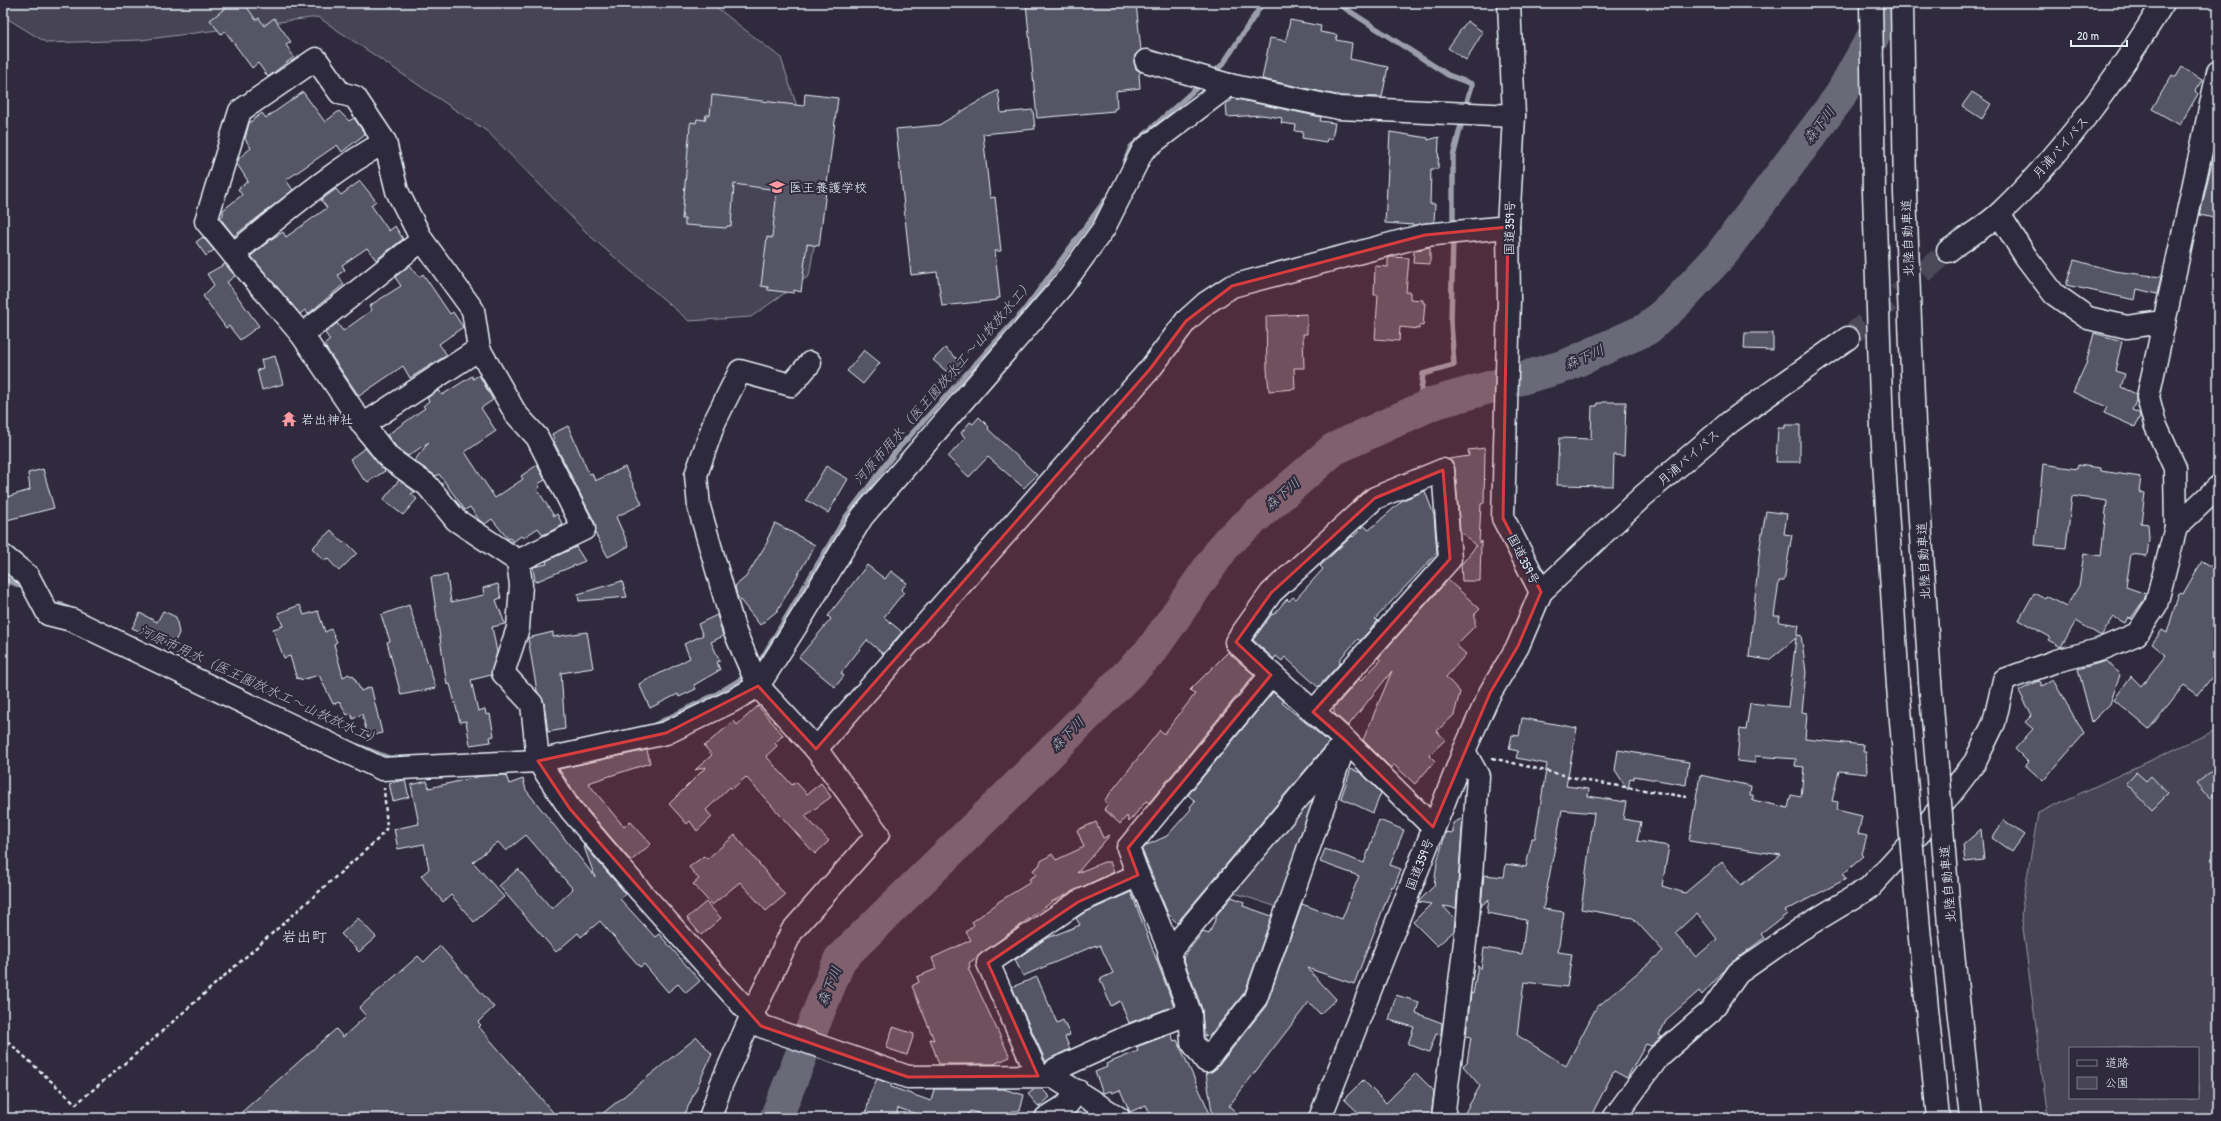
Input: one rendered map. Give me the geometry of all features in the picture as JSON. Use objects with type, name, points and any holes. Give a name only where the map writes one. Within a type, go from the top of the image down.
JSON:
[{"type":"main road","name":"国道359号","points":[[1320,1118],[1433,826],[1464,751],[1490,693],[1518,646],[1541,592],[1503,518],[1509,300],[1508,227],[1514,116],[1509,3]]},
{"type":"main road","points":[[1871,3],[1874,192],[1882,429],[1898,686],[1918,929],[1938,1118]]},
{"type":"main road","name":"北陸自動車道","points":[[1902,3],[1905,193],[1915,431],[1930,681],[1950,924],[1971,1118]]},
{"type":"main road","name":"月浦バイパス","points":[[1948,251],[1999,214],[2076,131],[2132,52],[2163,3]]},
{"type":"main road","points":[[518,561],[584,529],[537,437],[516,414],[480,349],[473,310],[422,240],[397,191],[385,142],[355,97],[340,93],[316,59],[240,111],[206,221],[302,335],[363,425],[389,458],[428,485],[456,520],[518,561],[521,585],[518,628],[503,673],[532,704],[538,761],[570,809],[641,892],[757,1021],[853,1060],[908,1077],[1045,1076],[1078,1091],[1119,1118]]},
{"type":"main road","points":[[1148,61],[1146,61],[1222,83],[1339,108],[1514,116]]},
{"type":"main road","points":[[1614,1118],[1659,1056],[1711,1011],[1738,973],[1801,928],[1868,888],[1926,826],[1975,762],[1994,723],[2004,680],[2056,661],[2099,650],[2137,634],[2156,605],[2176,527],[2175,468],[2155,424],[2148,397],[2218,72]]},
{"type":"main road","points":[[3,556],[28,576],[48,614],[72,620],[382,769],[538,761],[666,733],[732,701],[754,677],[803,615],[862,517],[1062,286],[1104,228],[1143,150],[1222,83]]},
{"type":"main road","points":[[233,254],[295,204],[370,150],[385,142]]},
{"type":"main road","points":[[1999,214],[2026,257],[2054,294],[2088,318],[2127,327],[2163,322]]},
{"type":"main road","points":[[816,749],[1150,369],[1186,321],[1206,303],[1232,286],[1425,235],[1508,227]]},
{"type":"main road","points":[[302,335],[422,240]]},
{"type":"main road","name":"月浦バイパス","points":[[1541,592],[1644,496],[1730,422],[1848,338]]},
{"type":"main road","points":[[363,425],[480,349]]},
{"type":"main road","points":[[710,1118],[722,1085],[757,1021],[792,931],[878,834],[816,749],[754,677],[735,632],[699,507],[696,475],[714,423],[740,371],[791,384],[810,363]]},
{"type":"main road","points":[[1313,712],[1450,559],[1443,470],[1374,498],[1270,593],[1236,642],[1271,675],[1313,712],[1346,741],[1433,826]]},
{"type":"main road","points":[[2176,527],[2218,487]]},
{"type":"main road","points":[[1271,675],[1128,848],[1170,951],[1169,955],[1190,1013],[1192,1042],[1206,1062],[1256,998],[1346,741]]},
{"type":"main road","points":[[1170,951],[1346,741]]},
{"type":"main road","points":[[1443,1118],[1468,918],[1478,776],[1464,751]]},
{"type":"main road","points":[[1045,1076],[988,963],[1078,902],[1138,875]]},
{"type":"main road","points":[[1045,1076],[1056,1068],[1125,1038],[1190,1013]]},
{"type":"main road","points":[[1046,1118],[1067,1105],[1078,1091]]},
{"type":"path","points":[[1464,751],[1588,781],[1687,797]]},
{"type":"path","points":[[3,1037],[76,1104],[150,1042],[377,840],[387,828],[382,769]]},
{"type":"highlighted area","points":[[1508,227],[1503,518],[1541,592],[1518,646],[1490,693],[1433,827],[1346,741],[1313,712],[1450,559],[1443,470],[1375,498],[1271,593],[1236,642],[1271,675],[1128,848],[1138,875],[1078,902],[988,963],[1038,1076],[908,1077],[761,1026],[570,809],[538,761],[666,733],[758,686],[816,749],[1150,369],[1186,321],[1232,286],[1425,235]]},
{"type":"green space","points":[[3,3],[711,3],[781,58],[824,189],[809,276],[751,317],[689,321],[590,236],[488,132],[318,17],[141,40],[47,43],[3,16]]},
{"type":"green space","points":[[2218,729],[2218,1118],[2048,1118],[2021,913],[2038,813]]},
{"type":"green space","points":[[1325,784],[1280,908],[1232,892]]},
{"type":"building","points":[[232,3],[244,3],[256,20],[259,18],[264,26],[274,18],[291,42],[286,45],[294,57],[268,77],[258,63],[252,68],[225,31],[221,34],[210,20]]},
{"type":"building","points":[[1026,3],[1136,3],[1141,50],[1135,55],[1134,62],[1136,69],[1141,72],[1139,74],[1140,88],[1116,91],[1117,108],[1114,109],[1114,111],[1037,118]]},
{"type":"building","points":[[1290,20],[1321,26],[1320,32],[1337,35],[1336,40],[1352,43],[1350,59],[1388,67],[1382,97],[1341,96],[1262,79],[1270,38],[1286,41]]},
{"type":"building","points":[[1467,21],[1483,32],[1466,60],[1448,48]]},
{"type":"building","points":[[2182,67],[2202,80],[2195,91],[2198,94],[2180,125],[2152,109],[2172,75],[2176,77]]},
{"type":"building","points":[[998,90],[1001,113],[1033,110],[1035,129],[983,134],[990,198],[995,197],[1001,251],[995,251],[1000,298],[997,298],[997,300],[942,306],[937,272],[911,275],[896,129],[939,125]]},
{"type":"building","points":[[303,92],[325,122],[339,111],[349,121],[354,118],[365,134],[342,152],[337,145],[286,180],[293,190],[234,236],[220,218],[223,215],[223,210],[242,195],[238,189],[248,181],[237,164],[239,158],[251,148],[245,139],[249,123],[262,113],[266,118]]},
{"type":"building","points":[[1972,92],[1991,104],[1982,119],[1962,106]]},
{"type":"building","points":[[805,94],[838,98],[819,246],[807,244],[801,292],[794,290],[794,293],[768,290],[768,287],[761,286],[767,237],[772,238],[777,190],[734,184],[731,226],[727,226],[726,228],[685,225],[685,219],[682,219],[690,126],[691,122],[696,123],[697,119],[705,120],[706,115],[710,115],[712,95],[804,106]]},
{"type":"building","points":[[1232,98],[1321,117],[1320,121],[1335,123],[1332,139],[1327,139],[1326,142],[1302,138],[1303,132],[1295,131],[1296,125],[1281,123],[1282,118],[1262,115],[1227,117],[1226,103],[1231,101]]},
{"type":"building","points":[[1390,132],[1428,138],[1428,140],[1439,137],[1438,169],[1431,169],[1430,204],[1435,204],[1434,222],[1415,225],[1385,223]]},
{"type":"building","points":[[2213,157],[2218,157],[2218,219],[2200,215]]},
{"type":"building","points":[[360,181],[376,201],[371,205],[389,231],[395,226],[403,239],[376,260],[367,248],[342,265],[345,270],[338,275],[344,284],[308,314],[305,310],[300,314],[251,256],[273,238],[283,232],[286,237],[327,208],[321,200],[336,189],[341,195]]},
{"type":"building","points":[[203,237],[214,250],[206,256],[196,242]]},
{"type":"building","points":[[1430,247],[1430,264],[1413,263],[1414,251]]},
{"type":"building","points":[[1388,258],[1409,258],[1406,292],[1410,292],[1410,299],[1423,300],[1423,303],[1425,303],[1423,326],[1419,325],[1419,329],[1400,327],[1399,341],[1375,339],[1378,295],[1374,295],[1375,266],[1388,267]]},
{"type":"building","points":[[2074,260],[2114,271],[2161,277],[2157,294],[2137,289],[2135,300],[2066,285]]},
{"type":"building","points":[[225,264],[235,276],[227,282],[259,326],[240,340],[229,326],[226,328],[203,296],[214,285],[207,274]]},
{"type":"building","points":[[410,265],[419,277],[423,274],[450,314],[453,312],[463,327],[439,344],[447,355],[410,378],[403,366],[359,396],[324,345],[330,340],[325,333],[337,323],[343,331],[372,310],[369,306],[401,286],[395,277]]},
{"type":"building","points":[[1307,314],[1307,334],[1303,334],[1304,368],[1294,368],[1295,389],[1269,391],[1266,316]]},
{"type":"building","points":[[1745,333],[1773,333],[1773,350],[1744,349]]},
{"type":"building","points":[[2094,333],[2122,341],[2115,371],[2125,374],[2121,387],[2136,394],[2136,401],[2132,410],[2139,413],[2140,416],[2135,427],[2104,413],[2107,407],[2073,392],[2086,364]]},
{"type":"building","points":[[945,348],[964,365],[954,378],[933,360]]},
{"type":"building","points":[[864,350],[880,363],[863,384],[847,371]]},
{"type":"building","points":[[275,356],[283,384],[262,390],[257,370],[263,368],[261,360]]},
{"type":"building","points":[[479,375],[493,400],[481,408],[496,431],[465,452],[495,498],[523,479],[521,476],[537,465],[545,480],[538,484],[540,487],[537,489],[554,516],[557,514],[563,525],[543,535],[538,528],[523,538],[521,536],[513,542],[510,538],[508,539],[492,519],[485,524],[479,520],[470,507],[465,510],[439,474],[436,476],[414,461],[429,442],[408,456],[398,449],[387,435],[425,408],[423,406],[429,401],[427,398],[439,390],[442,395],[472,376],[473,379]]},
{"type":"building","points":[[1626,402],[1624,456],[1614,455],[1613,486],[1557,485],[1559,438],[1591,439],[1592,406],[1597,406],[1597,403]]},
{"type":"building","points":[[979,417],[989,427],[988,429],[1037,475],[1024,488],[988,457],[969,477],[948,457],[965,438],[961,433],[970,422],[973,424]]},
{"type":"building","points":[[1785,425],[1800,425],[1800,462],[1776,462],[1778,428],[1785,428]]},
{"type":"building","points":[[568,426],[589,474],[592,473],[595,481],[625,467],[642,504],[616,517],[629,546],[608,557],[595,533],[595,523],[554,442],[552,434]]},
{"type":"building","points":[[365,448],[385,471],[368,482],[365,479],[364,480],[350,459]]},
{"type":"building","points":[[1485,448],[1484,503],[1481,504],[1479,543],[1481,541],[1480,581],[1462,581],[1461,565],[1476,546],[1460,531],[1455,469],[1449,459],[1469,456],[1468,450]]},
{"type":"building","points":[[2043,464],[2077,469],[2078,465],[2101,468],[2101,471],[2141,477],[2139,492],[2145,493],[2141,523],[2148,524],[2149,539],[2147,556],[2131,554],[2126,587],[2146,594],[2144,600],[2131,618],[2128,617],[2125,623],[2114,617],[2101,636],[2076,621],[2061,647],[2048,640],[2050,637],[2019,620],[2034,593],[2045,599],[2046,596],[2066,607],[2079,586],[2084,553],[2101,556],[2107,501],[2072,496],[2066,548],[2035,545]]},
{"type":"building","points":[[826,466],[848,479],[828,513],[806,500]]},
{"type":"building","points":[[43,469],[54,508],[3,521],[3,498],[30,490],[28,473]]},
{"type":"building","points":[[399,480],[415,492],[411,494],[417,499],[403,515],[383,500]]},
{"type":"building","points":[[1425,491],[1434,515],[1437,553],[1375,619],[1378,621],[1360,641],[1358,639],[1339,660],[1341,662],[1318,687],[1285,657],[1282,661],[1276,656],[1274,659],[1253,640],[1272,614],[1273,615],[1287,599],[1289,601],[1293,597],[1296,599],[1323,569],[1320,566],[1352,536],[1353,537],[1364,526],[1369,530],[1403,500]]},
{"type":"building","points":[[1766,511],[1787,514],[1784,534],[1792,535],[1784,581],[1779,581],[1774,616],[1780,616],[1779,622],[1799,625],[1797,636],[1801,635],[1806,672],[1802,712],[1807,713],[1805,739],[1864,745],[1863,751],[1866,751],[1867,774],[1839,771],[1832,801],[1838,802],[1837,810],[1862,816],[1858,834],[1867,836],[1862,854],[1864,856],[1843,874],[1846,879],[1785,911],[1787,914],[1761,934],[1764,938],[1731,963],[1702,995],[1699,991],[1667,1019],[1659,1035],[1662,1037],[1651,1046],[1646,1044],[1627,1078],[1614,1071],[1590,1118],[1456,1118],[1456,1112],[1463,1116],[1480,1086],[1463,1066],[1467,1062],[1471,1037],[1466,1036],[1471,993],[1473,994],[1478,965],[1481,969],[1484,948],[1522,954],[1526,920],[1487,913],[1489,899],[1481,906],[1484,875],[1504,877],[1506,864],[1526,867],[1532,838],[1535,838],[1547,764],[1516,758],[1518,751],[1509,749],[1512,735],[1519,736],[1522,718],[1577,728],[1566,786],[1589,789],[1588,796],[1626,802],[1623,819],[1641,822],[1637,841],[1669,846],[1662,886],[1685,893],[1722,862],[1741,885],[1781,855],[1689,841],[1700,775],[1751,786],[1750,795],[1753,795],[1753,800],[1788,808],[1791,795],[1801,797],[1804,767],[1795,766],[1796,759],[1755,756],[1755,763],[1737,761],[1740,729],[1746,730],[1750,703],[1788,707],[1796,638],[1769,660],[1749,657],[1760,546]],"holes":[[[1562,810],[1594,813],[1581,909],[1633,918],[1663,951],[1596,1008],[1566,1066],[1517,1035],[1524,982],[1567,987],[1572,954],[1558,952],[1564,912],[1543,909]],[[1697,913],[1717,939],[1696,957],[1675,933]]]},
{"type":"building","points":[[775,523],[815,545],[777,611],[760,625],[737,596],[735,586],[746,577],[768,541],[767,540]]},
{"type":"building","points":[[331,530],[343,543],[345,541],[357,553],[339,571],[327,558],[324,561],[312,548]]},
{"type":"building","points":[[576,547],[585,561],[535,582],[533,567],[547,564],[546,561]]},
{"type":"building","points":[[2202,561],[2218,570],[2218,669],[2198,695],[2184,685],[2149,729],[2114,700],[2131,676],[2141,686],[2166,655],[2152,644],[2162,630],[2167,633],[2179,593],[2183,594]]},
{"type":"building","points":[[867,565],[885,579],[891,571],[907,583],[901,590],[904,592],[884,617],[902,632],[883,654],[867,640],[841,673],[844,676],[835,687],[799,657],[831,619],[828,616]]},
{"type":"building","points":[[447,575],[451,602],[484,595],[483,588],[498,584],[501,598],[496,600],[505,624],[492,627],[497,652],[491,675],[471,680],[478,711],[485,709],[486,715],[490,714],[494,736],[490,737],[491,742],[470,745],[466,721],[460,722],[450,684],[447,685],[431,577]]},
{"type":"building","points":[[1448,580],[1480,609],[1475,614],[1475,626],[1456,645],[1466,654],[1446,677],[1460,692],[1454,715],[1437,731],[1445,740],[1429,755],[1435,761],[1415,784],[1393,764],[1391,768],[1363,740],[1392,671],[1348,726],[1334,713],[1334,708],[1359,679],[1361,681],[1381,660],[1378,658]]},
{"type":"building","points":[[622,581],[627,597],[579,601],[578,594]]},
{"type":"building","points":[[300,605],[304,615],[318,611],[325,632],[331,629],[337,642],[334,644],[343,677],[349,674],[351,676],[353,675],[361,691],[371,687],[382,733],[368,737],[362,714],[353,719],[351,713],[347,715],[340,702],[333,704],[319,675],[301,680],[300,678],[297,679],[290,656],[284,658],[273,629],[283,626],[278,613]]},
{"type":"building","points":[[409,605],[436,688],[401,695],[387,642],[390,641],[381,615]]},
{"type":"building","points":[[163,611],[176,617],[179,633],[173,646],[132,628],[140,613],[157,622]]},
{"type":"building","points":[[717,615],[723,636],[711,642],[720,661],[717,662],[720,670],[694,685],[696,689],[679,697],[678,694],[650,708],[639,684],[690,658],[684,644],[703,635],[698,624]]},
{"type":"building","points":[[553,632],[553,637],[587,632],[593,668],[561,673],[565,729],[548,732],[544,703],[537,691],[528,638]]},
{"type":"building","points":[[1228,652],[1254,675],[1149,803],[1146,801],[1129,822],[1127,816],[1120,824],[1104,809],[1108,804],[1104,801],[1160,730],[1164,734],[1195,694],[1190,690]]},
{"type":"building","points":[[2107,661],[2120,675],[2110,704],[2092,722],[2078,669]]},
{"type":"building","points":[[2053,680],[2084,734],[2043,781],[2025,765],[2028,762],[2015,749],[2033,729],[2025,722],[2032,715],[2019,691],[2040,681],[2042,686]]},
{"type":"building","points":[[1273,692],[1283,701],[1282,703],[1329,742],[1177,923],[1168,914],[1142,850],[1147,845],[1167,836],[1191,809],[1190,807],[1195,801],[1188,795]]},
{"type":"building","points":[[758,706],[783,735],[775,743],[777,746],[766,756],[792,785],[796,782],[807,794],[821,783],[831,797],[805,816],[829,841],[815,854],[746,777],[732,789],[730,787],[706,810],[712,817],[697,831],[690,821],[687,824],[669,804],[706,767],[695,770],[712,755],[704,746],[734,721],[737,725]]},
{"type":"building","points":[[647,750],[650,763],[588,783],[624,827],[630,821],[651,844],[631,861],[580,801],[559,769]]},
{"type":"building","points":[[1618,750],[1689,762],[1686,785],[1634,776],[1634,779],[1630,778],[1628,790],[1615,770]]},
{"type":"building","points":[[2218,766],[2218,792],[2210,798],[2197,783]]},
{"type":"building","points":[[1351,769],[1361,773],[1381,793],[1373,813],[1341,798]]},
{"type":"building","points":[[2136,772],[2146,781],[2151,776],[2168,794],[2152,810],[2126,783]]},
{"type":"building","points":[[506,775],[509,784],[523,779],[526,790],[595,877],[583,844],[626,894],[620,899],[655,937],[659,934],[700,981],[686,993],[678,984],[668,992],[644,964],[640,967],[600,921],[581,937],[578,933],[556,952],[499,886],[518,869],[552,909],[573,889],[526,835],[506,851],[498,842],[473,862],[504,897],[474,922],[451,895],[443,902],[421,876],[429,869],[424,844],[398,849],[394,829],[419,824],[411,785],[427,781],[429,788],[481,776]]},
{"type":"building","points":[[405,780],[409,797],[393,801],[389,783]]},
{"type":"building","points":[[1463,818],[1456,908],[1443,906],[1455,919],[1454,931],[1437,946],[1413,922],[1431,904],[1418,902],[1434,886],[1437,862],[1446,832],[1453,833],[1453,823]]},
{"type":"building","points":[[1379,820],[1404,830],[1390,865],[1401,869],[1394,887],[1392,886],[1354,984],[1307,968],[1336,999],[1320,1014],[1309,1002],[1229,1106],[1243,1118],[1213,1118],[1206,1073],[1216,1069],[1266,1006],[1302,904],[1342,919],[1359,876],[1320,862],[1325,849],[1364,863]]},
{"type":"building","points":[[2004,820],[2024,835],[2012,852],[1992,838]]},
{"type":"building","points":[[1096,822],[1103,838],[1110,835],[1077,873],[1104,862],[1110,862],[1114,872],[1053,901],[969,963],[970,967],[968,968],[1010,1057],[994,1064],[939,1064],[930,1039],[934,1040],[912,986],[919,982],[917,977],[936,969],[932,958],[971,940],[966,932],[974,925],[972,922],[998,902],[1031,882],[1029,879],[1036,875],[1033,870],[1039,866],[1041,861],[1052,854],[1056,860],[1084,847],[1077,830]]},
{"type":"building","points":[[1981,829],[1984,860],[1965,862],[1963,845]]},
{"type":"building","points":[[735,835],[785,895],[766,911],[740,882],[712,905],[693,884],[699,879],[689,867],[704,856],[707,859]]},
{"type":"building","points":[[1131,892],[1174,1006],[1129,1023],[1120,1001],[1111,1006],[1100,979],[1113,973],[1100,945],[1096,947],[1096,945],[1023,976],[1015,960],[1045,939],[1080,925],[1076,918],[1084,913]]},
{"type":"building","points":[[1232,897],[1244,902],[1243,906],[1272,916],[1245,992],[1210,1035],[1204,1036],[1202,1009],[1183,957],[1203,932],[1209,934],[1218,913]]},
{"type":"building","points":[[706,902],[721,918],[701,935],[687,918]]},
{"type":"building","points":[[358,918],[376,937],[359,952],[341,934]]},
{"type":"building","points":[[440,946],[494,1007],[478,1022],[481,1025],[479,1027],[558,1118],[235,1118],[336,1029],[343,1037],[366,1016],[359,1008],[418,956],[424,962]]},
{"type":"building","points":[[1037,977],[1057,1023],[1063,1020],[1070,1035],[1065,1037],[1070,1049],[1046,1062],[1012,987]]},
{"type":"building","points":[[1396,995],[1419,1002],[1416,1013],[1442,1023],[1441,1035],[1436,1034],[1429,1052],[1408,1044],[1414,1027],[1389,1020]]},
{"type":"building","points":[[893,1027],[914,1034],[907,1055],[886,1048]]},
{"type":"building","points":[[1171,1034],[1174,1041],[1177,1040],[1212,1118],[1152,1118],[1146,1105],[1130,1112],[1120,1090],[1112,1093],[1111,1091],[1103,1093],[1095,1072],[1107,1067],[1106,1064],[1138,1051],[1136,1047]]},
{"type":"building","points":[[697,1037],[712,1054],[683,1118],[597,1118]]},
{"type":"building","points":[[1416,1073],[1434,1091],[1431,1118],[1364,1118],[1344,1099],[1363,1080],[1386,1103]]},
{"type":"building","points":[[877,1079],[891,1084],[891,1087],[931,1101],[934,1089],[1003,1089],[1024,1095],[1020,1111],[1011,1111],[1009,1118],[997,1118],[970,1111],[967,1118],[929,1118],[898,1108],[896,1118],[865,1118],[870,1094]]},
{"type":"building","points":[[1035,1089],[1042,1089],[1050,1097],[1039,1107],[1028,1094]]},
{"type":"waterway","name":"河原市用水（医王園放水工～山牧放水工）","points":[[1211,75],[1223,64],[1259,9],[1260,3]]},
{"type":"waterway","points":[[1337,3],[1448,75],[1472,84],[1465,109]]},
{"type":"waterway","name":"森下川","points":[[776,1118],[840,959],[1009,794],[1151,651],[1227,542],[1334,449],[1434,403],[1565,366],[1647,329],[1675,304],[1719,257],[1838,99],[1892,3]]},
{"type":"waterway","name":"河原市用水（医王園放水工～山牧放水工）","points":[[1125,162],[1131,147],[1202,83]]},
{"type":"waterway","points":[[1453,227],[1453,157],[1463,117]]},
{"type":"waterway","name":"河原市用水（医王園放水工～山牧放水工）","points":[[757,667],[846,517],[896,451],[1024,311],[1107,198]]},
{"type":"waterway","points":[[1419,410],[1423,374],[1454,365],[1451,323],[1453,236]]},
{"type":"waterway","name":"河原市用水（医王園放水工～山牧放水工）","points":[[3,578],[21,586]]},
{"type":"waterway","name":"河原市用水（医王園放水工～山牧放水工）","points":[[60,604],[70,610]]},
{"type":"waterway","name":"河原市用水（医王園放水工～山牧放水工）","points":[[655,725],[715,695],[748,675]]},
{"type":"waterway","name":"河原市用水（医王園放水工～山牧放水工）","points":[[358,746],[389,758],[395,758]]},
{"type":"tunnel","points":[[1848,338],[1948,251]]},
{"type":"place","name":"医王養護学校","points":[[777,187]]},
{"type":"place","name":"岩出神社","points":[[289,419]]},
{"type":"district","name":"岩出町","points":[[304,937]]}]
